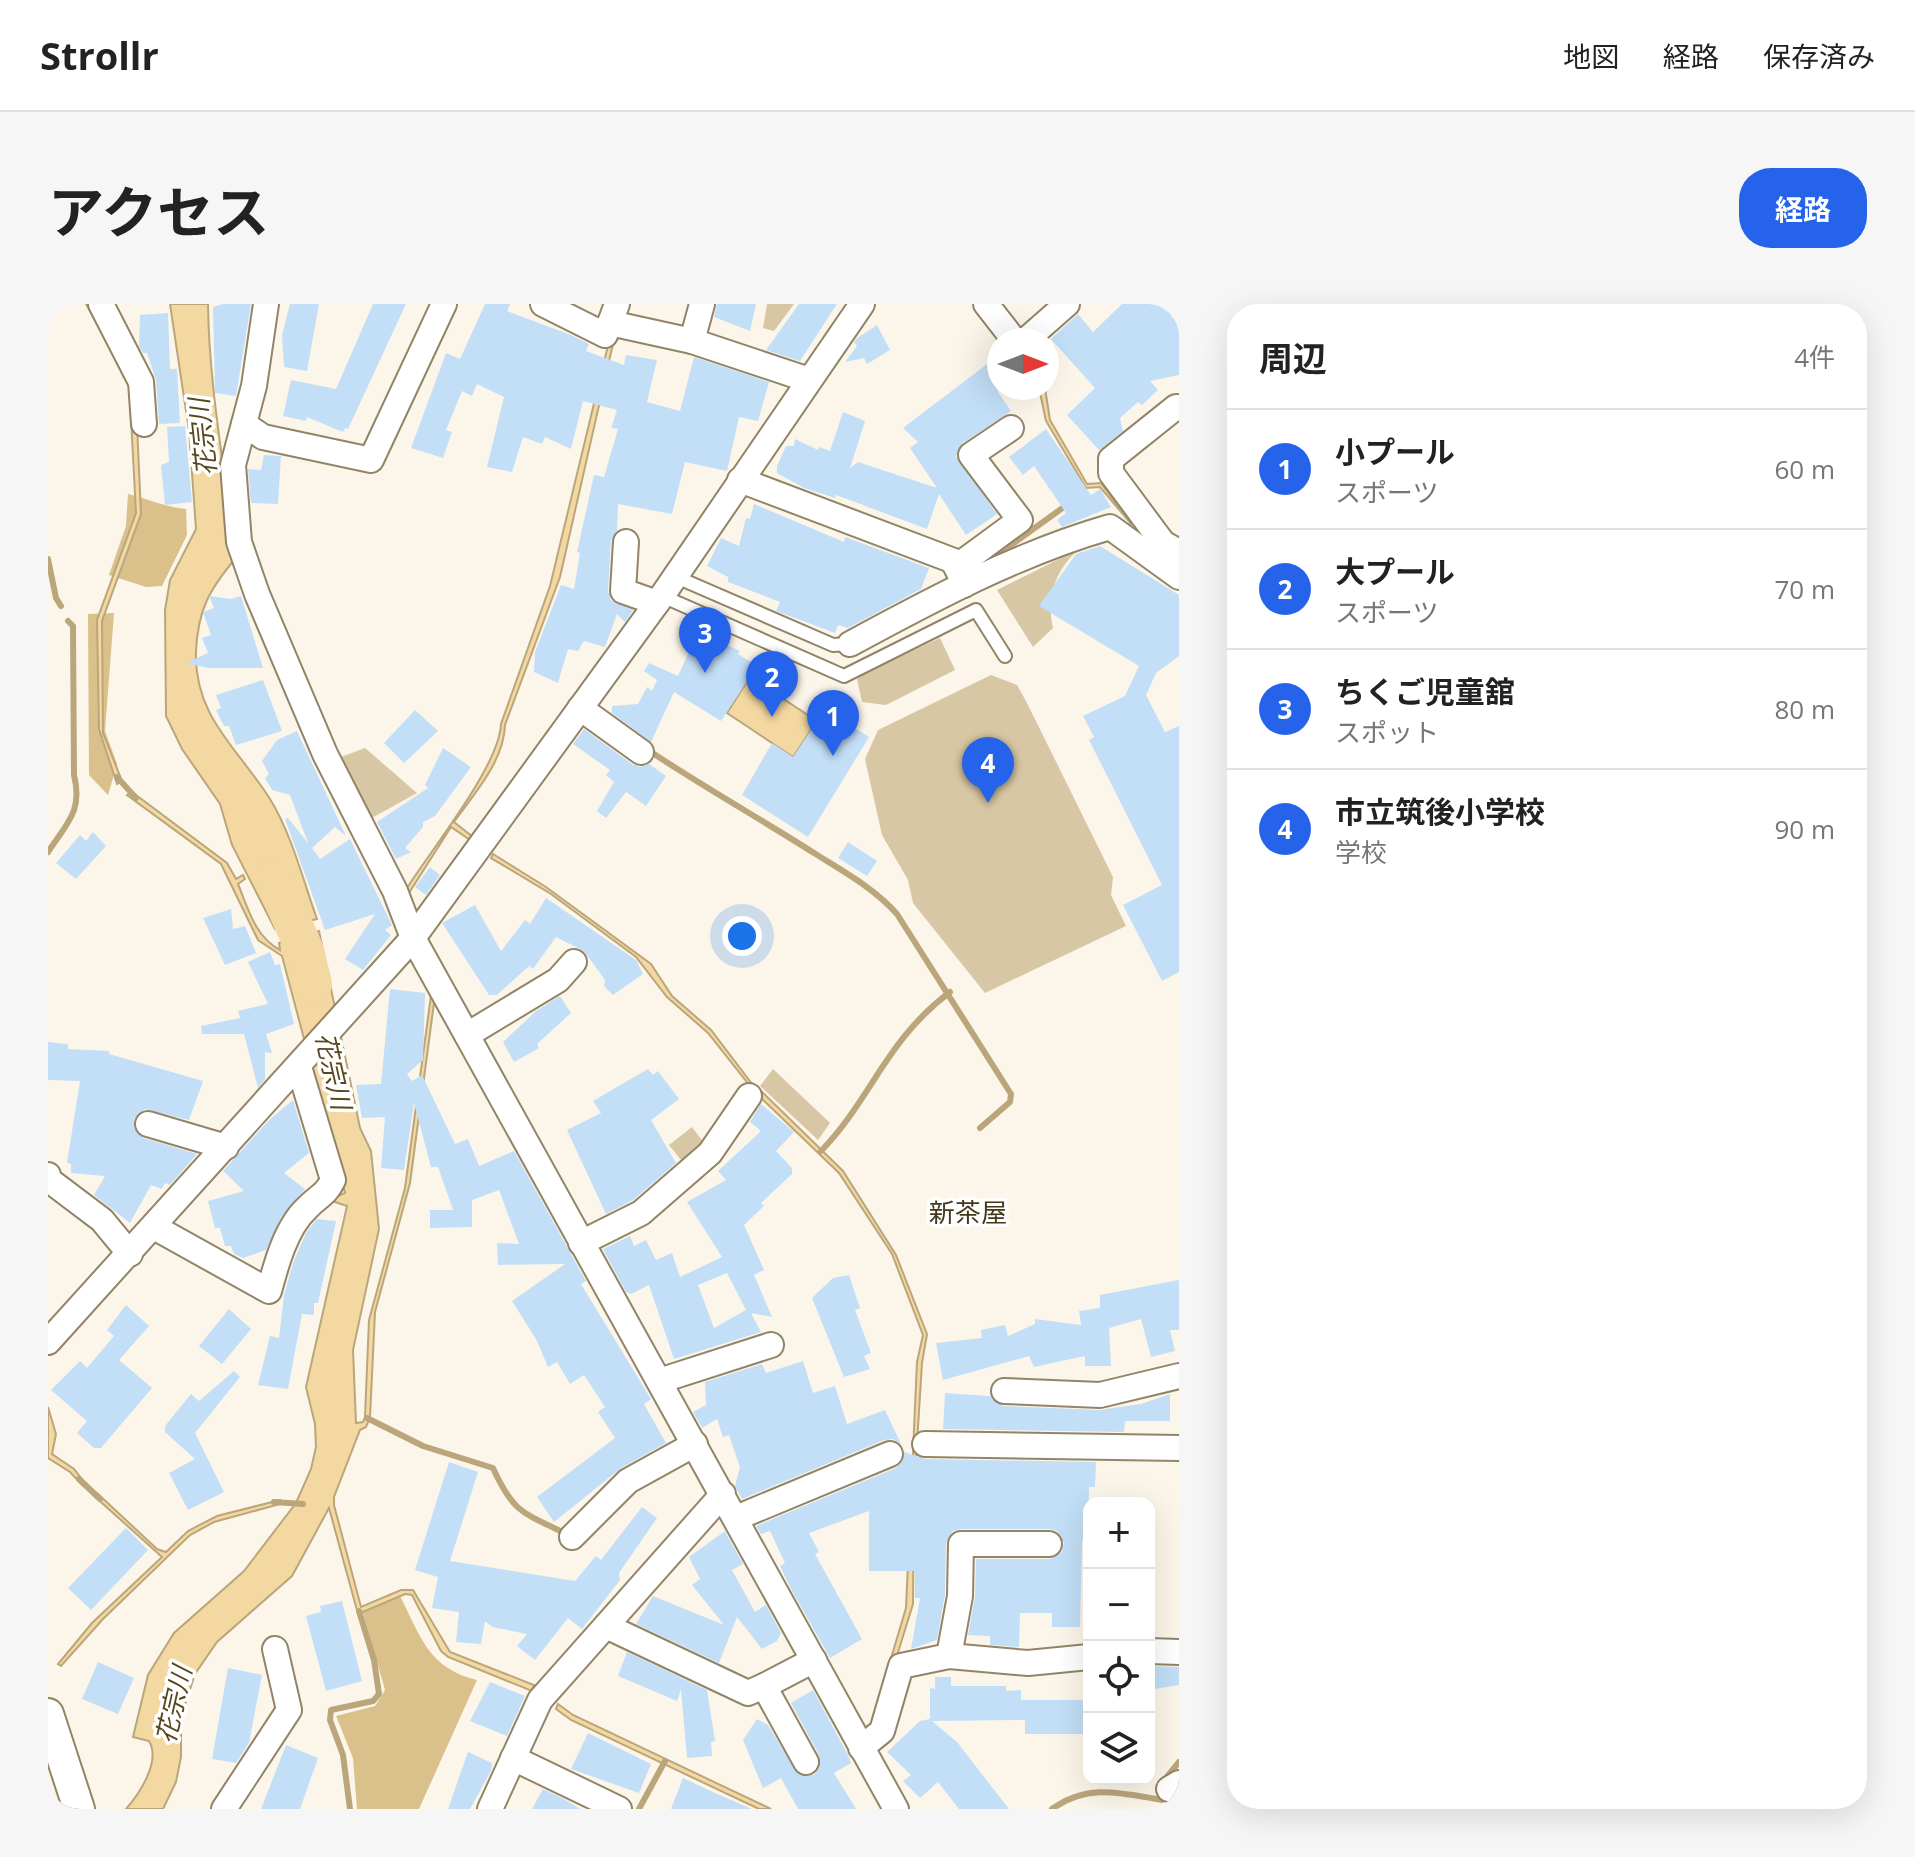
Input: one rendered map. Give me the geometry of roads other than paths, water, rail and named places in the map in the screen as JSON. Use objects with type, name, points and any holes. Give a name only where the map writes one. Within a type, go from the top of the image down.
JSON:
[{"type":"street","points":[[101,304],[141,382],[144,424]]},
{"type":"street","points":[[266,304],[254,386],[233,465],[244,555],[325,754],[395,891],[413,938],[896,1809]]},
{"type":"street","points":[[244,424],[263,437],[371,460],[444,304]]},
{"type":"street","points":[[543,304],[605,335],[614,313],[809,380]]},
{"type":"street","points":[[692,341],[702,304]]},
{"type":"street","points":[[48,1342],[344,1018],[413,938],[664,592],[862,304]]},
{"type":"street","points":[[986,304],[1005,328]]},
{"type":"street","points":[[1040,328],[1067,304]]},
{"type":"street","points":[[1176,407],[1111,459],[1111,473],[1163,543],[1179,552]]},
{"type":"street","points":[[850,644],[960,576],[1020,520],[964,460],[1011,428]]},
{"type":"street","points":[[740,480],[954,561],[960,576]]},
{"type":"street","points":[[960,576],[1110,527],[1179,577]]},
{"type":"street","points":[[626,542],[623,591],[664,592]]},
{"type":"street","points":[[580,708],[641,752]]},
{"type":"street","points":[[467,1035],[558,980],[574,962]]},
{"type":"street","points":[[154,1227],[269,1291],[278,1259],[305,1209],[327,1193],[333,1180],[301,1064]]},
{"type":"street","points":[[581,1243],[641,1213],[710,1153],[749,1096]]},
{"type":"street","points":[[148,1124],[226,1147]]},
{"type":"street","points":[[48,1175],[49,1180],[102,1220],[130,1254]]},
{"type":"street","points":[[659,1381],[771,1345]]},
{"type":"street","points":[[1004,1391],[1100,1395],[1179,1376]]},
{"type":"street","points":[[572,1537],[628,1481],[695,1444]]},
{"type":"street","points":[[925,1444],[1179,1448]]},
{"type":"street","points":[[736,1518],[890,1454]]},
{"type":"street","points":[[490,1809],[540,1700],[723,1494]]},
{"type":"street","points":[[949,1656],[960,1596],[961,1544],[1049,1544]]},
{"type":"street","points":[[606,1626],[748,1693],[814,1660]]},
{"type":"street","points":[[224,1809],[289,1710],[275,1649]]},
{"type":"street","points":[[1155,1651],[1179,1652]]},
{"type":"street","points":[[861,1748],[882,1731],[901,1666],[949,1656],[1028,1663],[1083,1658]]},
{"type":"street","points":[[764,1686],[806,1762]]},
{"type":"street","points":[[48,1714],[79,1809]]},
{"type":"street","points":[[513,1758],[619,1809]]},
{"type":"lane","points":[[664,592],[833,645],[850,644]]},
{"type":"lane","points":[[664,592],[844,676],[976,610],[1005,656]]},
{"type":"water","points":[[86,304],[92,304],[126,365],[136,402],[141,514],[102,621],[103,733],[122,781],[117,784],[99,729],[97,620],[136,513],[129,380]]},
{"type":"water","points":[[170,304],[208,304],[215,400],[235,559],[206,601],[199,624],[196,651],[202,695],[220,730],[278,813],[317,919],[275,929],[232,845],[220,804],[182,749],[166,716],[165,610],[170,580],[196,529],[189,431]]},
{"type":"water","points":[[611,333],[615,335],[560,577],[505,725],[494,764],[454,822],[478,841],[476,844],[451,827],[409,893],[405,891],[462,809],[489,763],[497,742],[550,586]]},
{"type":"water","points":[[1042,400],[1047,400],[1050,420],[1087,484],[1101,483],[1132,525],[1100,487],[1086,488],[1046,421]]},
{"type":"water","points":[[750,677],[817,721],[793,757],[727,713]]},
{"type":"water","points":[[132,792],[227,863],[236,879],[243,875],[245,879],[238,884],[249,912],[258,930],[271,944],[280,950],[279,943],[319,931],[360,1128],[371,1151],[379,1229],[353,1350],[356,1423],[363,1422],[365,1417],[369,1320],[405,1188],[432,988],[436,988],[410,1183],[375,1312],[370,1417],[366,1427],[360,1430],[334,1497],[334,1505],[361,1607],[401,1590],[413,1590],[450,1652],[534,1685],[532,1691],[448,1657],[441,1651],[412,1595],[405,1594],[358,1614],[329,1508],[292,1576],[217,1642],[195,1674],[181,1717],[181,1757],[176,1782],[163,1809],[126,1809],[143,1786],[151,1767],[149,1741],[133,1737],[148,1675],[174,1633],[244,1571],[296,1503],[311,1469],[316,1447],[315,1424],[306,1387],[347,1206],[329,1200],[345,1193],[282,956],[258,940],[221,864],[127,795]]},
{"type":"water","points":[[493,854],[546,887],[651,964],[672,996],[711,1030],[752,1084],[750,1086],[708,1033],[667,997],[636,957],[551,894],[491,858]]},
{"type":"water","points":[[761,1091],[843,1171],[896,1255],[927,1334],[922,1363],[914,1492],[913,1604],[876,1723],[872,1722],[906,1608],[917,1362],[923,1335],[892,1254],[839,1173],[756,1093]]},
{"type":"water","points":[[48,1407],[56,1434],[52,1454],[74,1469],[85,1483],[83,1486],[70,1472],[48,1458]]},
{"type":"water","points":[[97,1493],[157,1549],[166,1552],[188,1531],[217,1516],[280,1500],[280,1504],[214,1522],[190,1535],[103,1619],[61,1666],[58,1664],[92,1623],[162,1557],[93,1495]]},
{"type":"water","points":[[558,1704],[573,1715],[771,1809],[759,1809],[571,1720],[556,1709]]},
{"type":"waterway","points":[[988,558],[1068,504]]},
{"type":"waterway","points":[[48,559],[56,598],[61,606]]},
{"type":"waterway","points":[[48,852],[72,816],[76,798],[73,626],[68,621]]},
{"type":"waterway","points":[[648,750],[847,874],[879,896],[897,914],[1011,1094],[1010,1102],[980,1128]]},
{"type":"waterway","points":[[117,777],[136,798]]},
{"type":"waterway","name":"花宗川","points":[[273,877],[305,951],[313,984]]},
{"type":"waterway","points":[[821,1151],[854,1111],[910,1030],[950,992]]},
{"type":"waterway","points":[[367,1418],[423,1446],[493,1468],[520,1510],[565,1533]]},
{"type":"waterway","points":[[79,1479],[100,1499]]},
{"type":"waterway","points":[[274,1502],[303,1504]]},
{"type":"waterway","points":[[350,1809],[343,1755],[330,1720],[331,1710],[373,1701],[379,1694],[374,1660],[359,1611]]},
{"type":"waterway","points":[[639,1809],[665,1761]]},
{"type":"waterway","points":[[1166,1778],[1179,1762]]},
{"type":"waterway","points":[[1052,1809],[1065,1801],[1092,1793],[1119,1793],[1162,1800],[1166,1795]]},
{"type":"place","name":"ちくご児童舘","points":[[705,673]]},
{"type":"place","name":"大プール","points":[[772,717]]},
{"type":"place","name":"小プール","points":[[833,756]]},
{"type":"place","name":"市立筑後小学校","points":[[988,803]]},
{"type":"district","name":"新茶屋","points":[[968,1213]]}]
